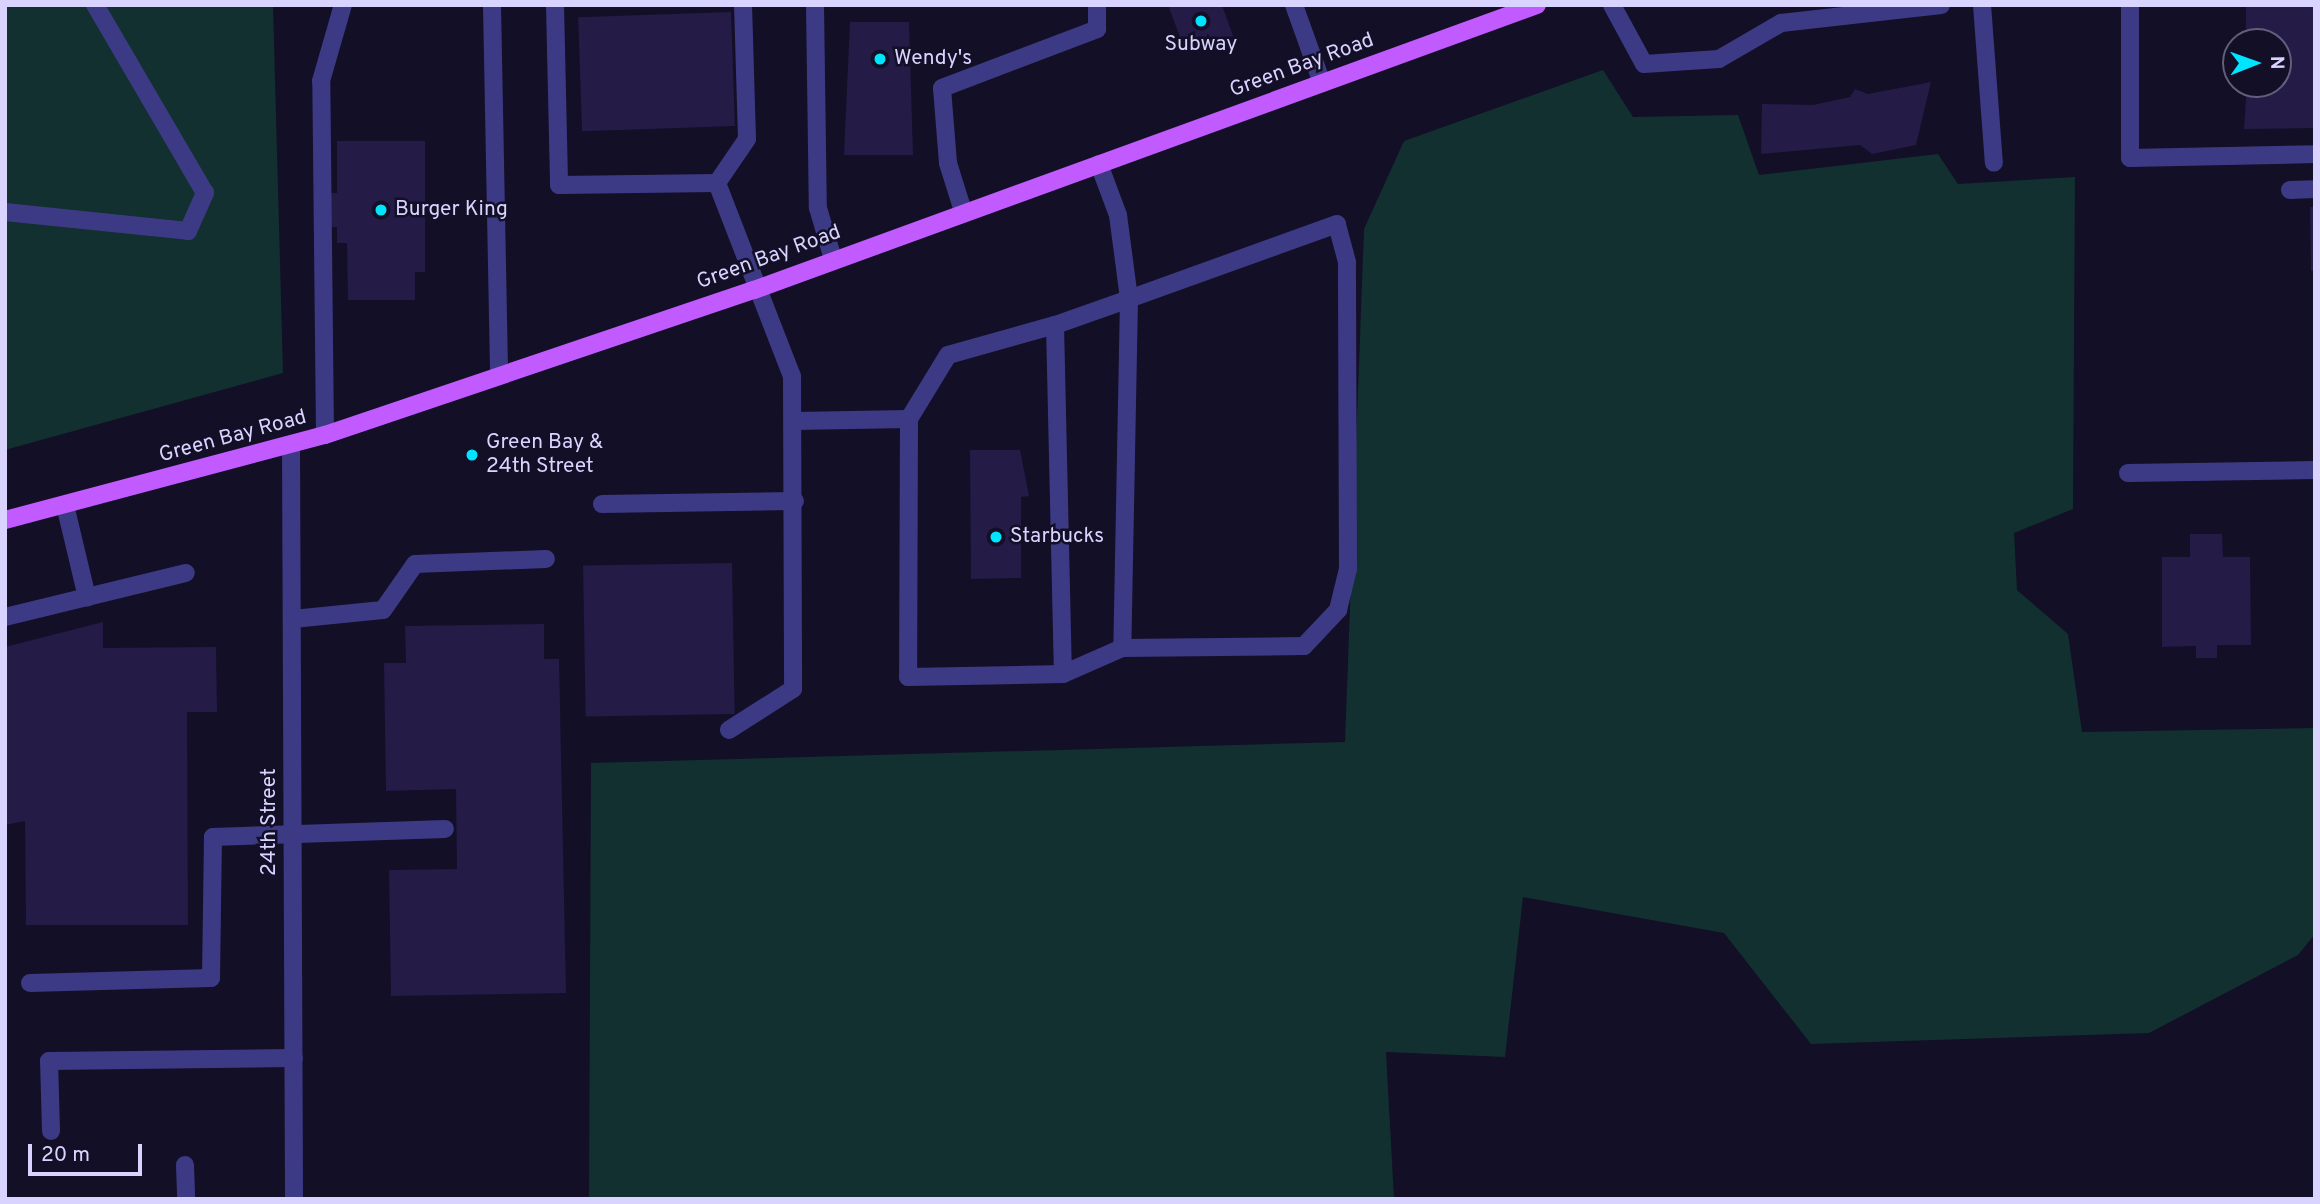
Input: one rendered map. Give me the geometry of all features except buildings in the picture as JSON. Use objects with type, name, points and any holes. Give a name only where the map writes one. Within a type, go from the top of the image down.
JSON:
[{"type":"main road","name":"Green Bay Road","points":[[5,520],[325,435],[754,290],[963,211],[1537,5]]},
{"type":"street","points":[[5,212],[188,231],[205,192],[95,5]]},
{"type":"street","points":[[325,435],[321,81],[343,5]]},
{"type":"street","points":[[492,5],[499,376]]},
{"type":"street","points":[[555,5],[559,184],[718,183]]},
{"type":"street","points":[[718,183],[747,139],[743,5]]},
{"type":"street","points":[[815,5],[818,208],[833,259]]},
{"type":"street","points":[[963,211],[948,163],[942,88],[1097,29],[1097,5]]},
{"type":"street","points":[[1294,5],[1322,83]]},
{"type":"street","points":[[1612,5],[1644,64],[1719,59],[1781,23],[1941,5]]},
{"type":"street","points":[[1982,5],[1994,163]]},
{"type":"street","points":[[2130,5],[2130,159],[2315,154]]},
{"type":"street","points":[[1099,164],[1118,215],[1129,299],[1122,648]]},
{"type":"street","points":[[718,183],[754,290],[792,376],[793,421],[793,689],[729,730]]},
{"type":"street","points":[[2291,190],[2315,189]]},
{"type":"street","points":[[1337,224],[1347,262],[1348,569],[1338,610],[1304,646],[1122,648],[1063,674],[908,677],[909,419],[948,355],[1055,326],[1129,299],[1337,224]]},
{"type":"street","points":[[1055,326],[1063,674]]},
{"type":"street","points":[[793,421],[909,419]]},
{"type":"street","name":"24th Street","points":[[291,446],[294,1199]]},
{"type":"street","points":[[2128,473],[2315,470]]},
{"type":"street","points":[[602,504],[794,500]]},
{"type":"street","points":[[65,505],[87,597]]},
{"type":"street","points":[[293,619],[383,610],[415,564],[546,559]]},
{"type":"street","points":[[5,617],[186,573]]},
{"type":"street","points":[[30,983],[211,978],[213,837],[445,829]]},
{"type":"street","points":[[51,1130],[49,1061],[294,1058]]},
{"type":"street","points":[[185,1166],[186,1199]]},
{"type":"green space","points":[[5,5],[273,5],[283,373],[5,450]]},
{"type":"green space","points":[[1603,70],[1633,117],[1738,115],[1759,175],[1938,154],[1958,184],[2075,177],[2073,509],[2014,533],[2017,590],[2068,634],[2082,732],[2315,728],[2315,934],[2298,955],[2149,1033],[1811,1044],[1724,933],[1523,897],[1505,1057],[1386,1052],[1394,1199],[589,1199],[591,763],[1345,742],[1364,229],[1404,141]]},
{"type":"place","name":"Subway","points":[[1201,21]]},
{"type":"place","name":"Wendy's","points":[[880,59]]},
{"type":"place","name":"Burger King","points":[[381,210]]},
{"type":"place","name":"Green Bay & 24th Street","points":[[472,455]]},
{"type":"place","name":"Starbucks","points":[[996,537]]}]
